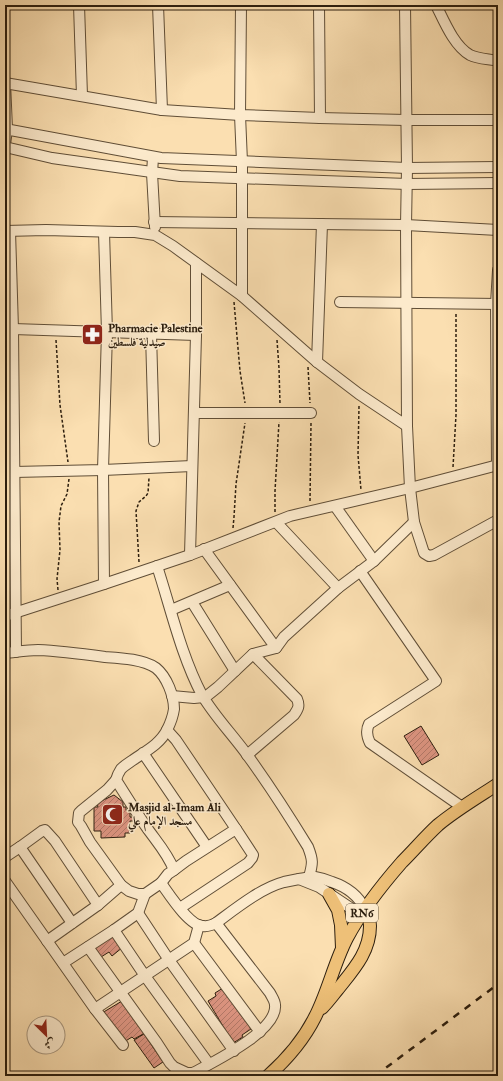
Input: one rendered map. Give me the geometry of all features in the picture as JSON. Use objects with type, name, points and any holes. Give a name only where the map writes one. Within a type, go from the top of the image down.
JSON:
[{"type":"main road","name":"RN6","points":[[268,1076],[293,1051],[304,1036],[315,1017],[346,939],[382,886],[417,846],[439,825],[462,807],[498,784]]},
{"type":"main road","points":[[329,894],[338,910],[342,950]]},
{"type":"main road","points":[[315,1017],[346,980],[364,954],[369,939],[370,926],[369,919],[363,912]]},
{"type":"street","points":[[80,5],[82,96]]},
{"type":"street","points":[[158,5],[162,110]]},
{"type":"street","points":[[241,5],[240,115],[242,162],[242,296]]},
{"type":"street","points":[[320,5],[320,118]]},
{"type":"street","points":[[405,5],[407,168],[407,426],[410,488],[414,522],[424,553],[428,556],[434,555],[498,520]]},
{"type":"street","points":[[436,5],[453,38],[464,50],[470,55],[480,58],[498,60]]},
{"type":"street","points":[[498,120],[320,118],[162,110],[5,82],[5,146],[52,158],[180,176],[407,184],[498,183]]},
{"type":"street","points":[[6,129],[153,158],[407,168],[498,167]]},
{"type":"street","points":[[153,158],[152,173],[155,235]]},
{"type":"street","points":[[154,222],[406,225],[498,230]]},
{"type":"street","points":[[317,362],[322,224]]},
{"type":"street","points":[[16,652],[16,612],[10,494],[15,483],[7,231],[46,230],[135,232],[155,235],[174,246],[242,296],[317,362],[359,394],[407,426]]},
{"type":"street","points":[[104,232],[107,332],[103,470],[104,584]]},
{"type":"street","points":[[190,555],[196,335],[196,263]]},
{"type":"street","points":[[5,616],[190,555],[290,516],[497,466],[498,270]]},
{"type":"street","points":[[340,302],[497,304]]},
{"type":"street","points":[[9,329],[196,335]]},
{"type":"street","points":[[151,334],[154,440]]},
{"type":"street","points":[[194,413],[311,413]]},
{"type":"street","points":[[14,472],[192,466]]},
{"type":"street","points":[[335,506],[374,561]]},
{"type":"street","points":[[276,522],[338,588]]},
{"type":"street","points":[[172,696],[188,698],[204,697],[218,687],[253,654],[276,648],[284,637],[338,588],[374,561],[414,522]]},
{"type":"street","points":[[204,549],[276,648]]},
{"type":"street","points":[[157,566],[185,657],[197,684],[216,715],[247,755],[308,847],[311,854],[312,864],[304,878]]},
{"type":"street","points":[[360,571],[436,681],[369,724],[367,727],[368,740],[462,807]]},
{"type":"street","points":[[171,610],[230,585]]},
{"type":"street","points":[[192,602],[235,671]]},
{"type":"street","points":[[5,653],[38,650],[136,660],[156,668],[166,682],[172,696],[174,710],[167,730],[153,747],[121,769],[116,780],[107,790],[79,813],[78,822],[90,842],[129,891],[138,894],[145,894],[161,883],[168,874],[236,829]]},
{"type":"street","points":[[247,755],[294,715],[299,707],[297,699],[253,654]]},
{"type":"street","points":[[167,730],[176,740],[253,855],[248,863],[180,908]]},
{"type":"street","points":[[143,753],[207,847]]},
{"type":"street","points":[[116,780],[147,828],[168,856],[174,870]]},
{"type":"street","points":[[5,857],[45,830],[55,842],[98,905]]},
{"type":"street","points":[[20,847],[72,923]]},
{"type":"street","points":[[161,883],[192,921],[203,927],[216,923],[276,885],[304,878],[316,877],[346,888],[359,899],[363,912]]},
{"type":"street","points":[[304,878],[329,894],[363,912]]},
{"type":"street","points":[[5,881],[95,1009],[123,1045]]},
{"type":"street","points":[[47,940],[98,905],[122,884]]},
{"type":"street","points":[[63,963],[88,948],[138,913],[145,894]]},
{"type":"street","points":[[138,913],[169,960],[234,1051]]},
{"type":"street","points":[[88,948],[170,1063],[174,1067],[187,1073],[193,1073],[234,1051],[260,1032],[271,1019],[275,1009],[275,1004],[270,993],[216,923]]},
{"type":"street","points":[[95,1009],[194,943],[199,925]]},
{"type":"street","points":[[114,930],[145,976],[209,1064]]},
{"type":"street","points":[[194,943],[260,1032]]},
{"type":"path","points":[[452,477],[456,415],[456,303]]},
{"type":"path","points":[[276,326],[280,413],[275,491],[276,522]]},
{"type":"path","points":[[307,353],[311,413],[310,512]]},
{"type":"path","points":[[359,394],[358,454],[361,500]]},
{"type":"path","points":[[139,572],[136,511],[139,502],[148,493],[150,468]]},
{"type":"building","points":[[421,726],[439,755],[422,765],[404,736]]},
{"type":"building","name":"Masjid al-Imam Ali مسجد الإمام علي","points":[[114,795],[123,802],[123,807],[126,807],[126,810],[130,811],[130,817],[134,817],[135,821],[130,821],[130,833],[125,833],[125,837],[101,838],[101,831],[94,831],[94,807],[98,807],[97,803]]},
{"type":"building","points":[[114,933],[123,947],[112,956],[109,952],[101,957],[93,946]]},
{"type":"building","points":[[223,988],[232,998],[251,1029],[242,1035],[243,1037],[233,1043],[208,1001],[216,996],[215,993]]},
{"type":"building","points":[[122,1001],[145,1033],[134,1039],[132,1037],[124,1042],[102,1013]]},
{"type":"building","points":[[144,1034],[163,1062],[154,1068],[134,1040]]},
{"type":"railway","points":[[375,1076],[498,984]]},
{"type":"place","name":"Pharmacie Palestine صيدلية فلسطين","points":[[93,335]]},
{"type":"place","name":"Masjid al-Imam Ali مسجد الإمام علي","points":[[112,814]]}]
